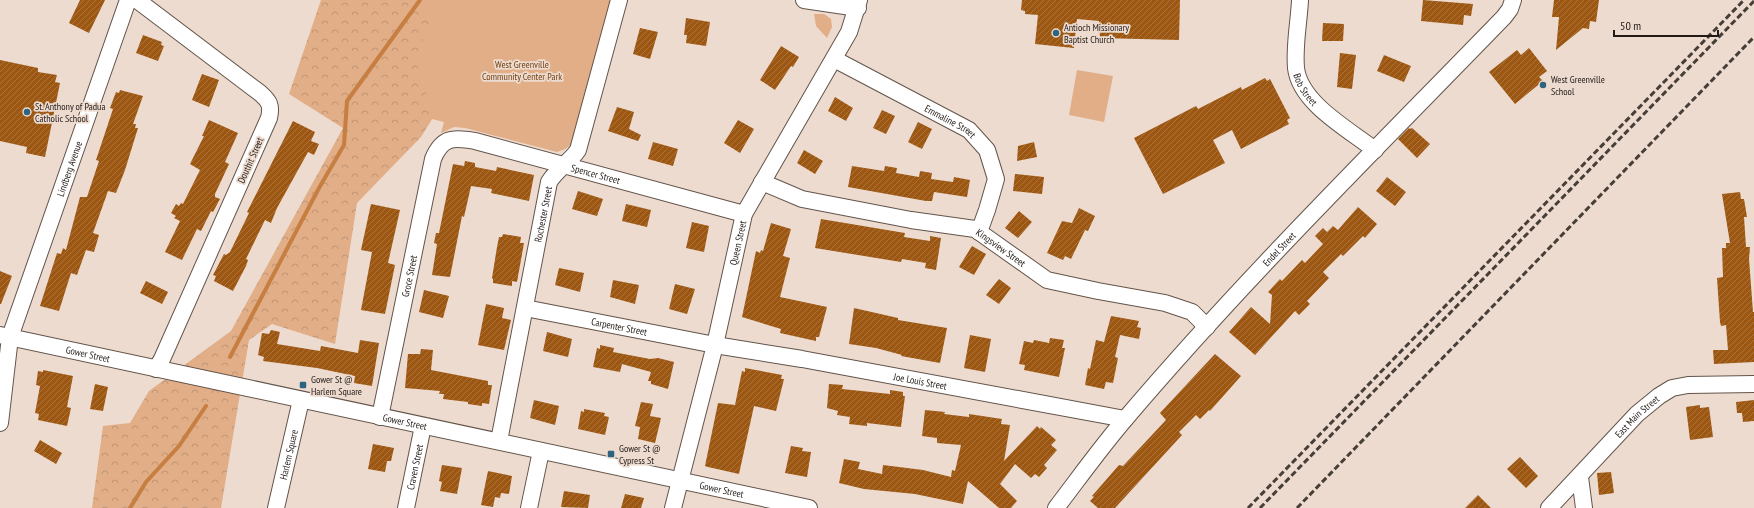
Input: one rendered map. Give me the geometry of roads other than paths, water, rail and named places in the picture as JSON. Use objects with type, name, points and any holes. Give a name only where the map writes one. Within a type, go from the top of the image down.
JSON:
[{"type":"street","name":"Lindberg Avenue","points":[[0,423],[5,336],[128,0]]},
{"type":"street","name":"Douthit Street","points":[[137,0],[260,93],[268,100],[271,108],[269,118],[234,198],[162,359],[156,369]]},
{"type":"street","name":"Rochester Street","points":[[499,441],[549,182],[554,173],[573,158],[578,150],[619,0]]},
{"type":"street","points":[[804,0],[858,4]]},
{"type":"street","name":"Bob Street","points":[[1300,0],[1296,48],[1296,66],[1299,81],[1306,95],[1319,108],[1375,150]]},
{"type":"street","name":"Endel Street","points":[[1056,508],[1125,419],[1207,327],[1280,247],[1504,17],[1510,9],[1513,0]]},
{"type":"street","name":"Queen Street","points":[[673,508],[715,345],[744,214],[849,32],[858,4]]},
{"type":"street","name":"Emmaline Street","points":[[834,59],[969,130],[987,150],[996,179],[979,232]]},
{"type":"street","name":"Spencer Street","points":[[448,141],[458,138],[475,141],[565,164],[744,214]]},
{"type":"street","name":"Groce Street","points":[[380,417],[433,159],[438,148],[448,141]]},
{"type":"street","name":"Kingsview Street","points":[[762,182],[802,199],[912,220],[975,230],[1047,280],[1098,292],[1165,303],[1192,312],[1207,327]]},
{"type":"street","name":"Carpenter Street","points":[[525,308],[715,345]]},
{"type":"street","name":"Gower Street","points":[[5,336],[809,508]]},
{"type":"street","name":"Joe Louis Street","points":[[715,345],[802,359],[1125,419]]},
{"type":"street","name":"East Main Street","points":[[1549,508],[1580,477],[1636,414],[1672,388],[1688,385],[1754,384]]},
{"type":"street","name":"Harlem Square","points":[[276,508],[301,400]]},
{"type":"street","name":"Craven Street","points":[[406,508],[423,426]]},
{"type":"street","points":[[529,508],[541,451]]},
{"type":"street","points":[[1580,477],[1584,508]]},
{"type":"waterway","points":[[230,357],[319,188],[344,145],[347,101],[420,0]]},
{"type":"waterway","points":[[130,508],[146,482],[179,446],[206,406]]},
{"type":"railway","points":[[1248,508],[1744,0]]},
{"type":"railway","points":[[1260,508],[1754,1]]},
{"type":"railway","points":[[1297,508],[1754,37]]},
{"type":"place","name":"Antioch Missionary Baptist Church","points":[[1056,33]]},
{"type":"place","name":"West Greenville School","points":[[1543,85]]},
{"type":"place","name":"St. Anthony of Padua Catholic School","points":[[27,112]]},
{"type":"place","name":"Gower St @ Harlem Square","points":[[303,385]]},
{"type":"place","name":"Gower St @ Cypress St","points":[[611,454]]},
{"type":"park label","name":"West Greenville Community Center Park","points":[[522,70]]}]
